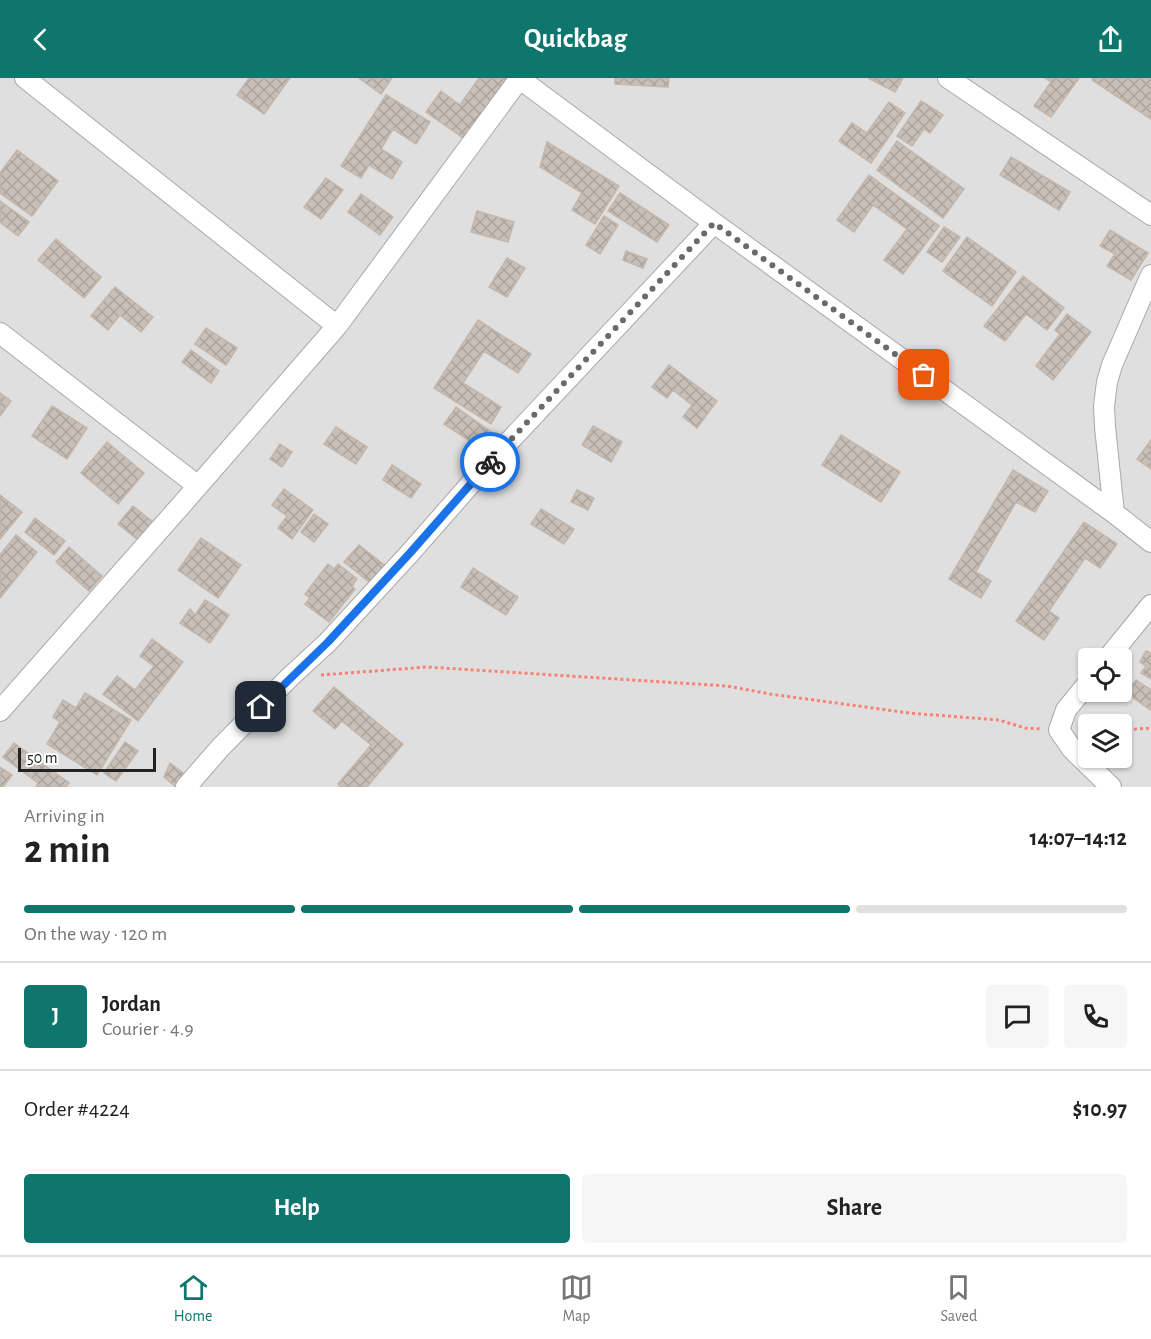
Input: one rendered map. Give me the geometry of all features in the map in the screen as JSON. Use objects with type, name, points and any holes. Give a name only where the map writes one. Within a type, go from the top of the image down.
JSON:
[{"type":"street","points":[[25,78],[337,326]]},
{"type":"street","points":[[0,711],[337,326],[520,78],[714,223],[1151,542]]},
{"type":"street","points":[[948,78],[1151,215]]},
{"type":"street","points":[[186,787],[220,748],[328,642],[489,464],[714,223]]},
{"type":"street","points":[[1114,513],[1105,428],[1104,406],[1107,382],[1151,275]]},
{"type":"street","points":[[0,333],[198,486]]},
{"type":"street","points":[[1116,648],[1151,605]]},
{"type":"street","points":[[1078,695],[1066,710],[1059,730],[1072,749],[1111,787]]},
{"type":"path","points":[[290,677],[427,667],[727,686],[909,713],[999,720],[1025,728],[1059,730]]},
{"type":"path","points":[[1132,729],[1151,728]]},
{"type":"shaded area","points":[[0,78],[1151,78],[1151,787],[0,787]]},
{"type":"building","points":[[249,78],[290,78],[264,114],[237,95]]},
{"type":"building","points":[[359,78],[392,78],[381,94]]},
{"type":"building","points":[[479,78],[510,78],[466,140],[426,112],[441,91],[460,105]]},
{"type":"building","points":[[615,78],[669,78],[668,87],[615,84]]},
{"type":"building","points":[[868,78],[903,78],[895,92]]},
{"type":"building","points":[[1045,78],[1079,78],[1051,117],[1034,106],[1051,82]]},
{"type":"building","points":[[1093,78],[1151,78],[1151,119],[1092,80]]},
{"type":"building","points":[[386,95],[430,122],[416,144],[393,129],[381,149],[402,162],[392,179],[369,165],[361,178],[341,166]]},
{"type":"building","points":[[921,101],[943,115],[930,133],[924,129],[912,146],[897,136]]},
{"type":"building","points":[[889,102],[905,113],[871,163],[839,141],[852,123],[867,133]]},
{"type":"building","points":[[897,141],[964,189],[943,218],[877,170]]},
{"type":"building","points":[[547,142],[619,186],[595,224],[572,210],[582,193],[540,167]]},
{"type":"building","points":[[17,150],[58,181],[32,216],[0,193],[0,173]]},
{"type":"building","points":[[1011,157],[1070,192],[1059,210],[1000,175]]},
{"type":"building","points":[[869,175],[939,226],[903,274],[884,260],[907,229],[873,205],[854,232],[837,220]]},
{"type":"building","points":[[326,178],[343,190],[321,219],[304,207]]},
{"type":"building","points":[[620,193],[669,225],[657,242],[608,211]]},
{"type":"building","points":[[361,194],[393,217],[380,235],[348,212]]},
{"type":"building","points":[[0,201],[29,222],[18,236],[0,222]]},
{"type":"building","points":[[477,211],[514,222],[508,242],[471,232]]},
{"type":"building","points":[[604,216],[618,225],[600,254],[586,245]]},
{"type":"building","points":[[944,227],[960,237],[942,262],[927,252]]},
{"type":"building","points":[[1110,230],[1148,253],[1131,280],[1107,266],[1115,254],[1100,246]]},
{"type":"building","points":[[967,237],[1016,272],[992,306],[943,271]]},
{"type":"building","points":[[56,239],[101,277],[84,298],[38,260]]},
{"type":"building","points":[[626,251],[647,259],[643,268],[623,260]]},
{"type":"building","points":[[507,258],[525,268],[507,297],[489,287]]},
{"type":"building","points":[[1023,276],[1064,308],[1047,330],[1026,314],[1005,341],[984,326]]},
{"type":"building","points":[[115,287],[153,317],[141,332],[120,315],[108,330],[91,316]]},
{"type":"building","points":[[1067,314],[1091,332],[1053,380],[1036,366],[1060,334],[1055,330]]},
{"type":"building","points":[[478,320],[531,354],[518,373],[484,351],[463,383],[501,407],[491,424],[434,388]]},
{"type":"building","points":[[206,328],[237,348],[226,365],[195,344]]},
{"type":"building","points":[[191,350],[219,371],[211,383],[182,362]]},
{"type":"building","points":[[669,365],[717,401],[697,428],[683,417],[692,405],[673,390],[667,398],[652,387]]},
{"type":"building","points":[[0,393],[11,401],[0,416]]},
{"type":"building","points":[[52,406],[87,428],[67,459],[32,436]]},
{"type":"building","points":[[456,407],[494,434],[477,457],[465,448],[470,441],[444,424]]},
{"type":"building","points":[[593,426],[622,442],[611,462],[582,445]]},
{"type":"building","points":[[336,427],[367,447],[356,464],[324,444]]},
{"type":"building","points":[[841,435],[900,472],[881,502],[822,465]]},
{"type":"building","points":[[1151,440],[1151,469],[1137,459]]},
{"type":"building","points":[[107,442],[144,473],[118,504],[81,473]]},
{"type":"building","points":[[280,444],[292,452],[282,467],[270,459]]},
{"type":"building","points":[[392,465],[421,484],[411,498],[383,480]]},
{"type":"building","points":[[1013,470],[1048,491],[1035,512],[1016,502],[976,572],[991,581],[981,598],[949,579]]},
{"type":"building","points":[[284,489],[313,510],[292,539],[278,528],[287,516],[272,505]]},
{"type":"building","points":[[577,490],[594,498],[588,510],[571,502]]},
{"type":"building","points":[[0,495],[22,512],[0,539]]},
{"type":"building","points":[[133,506],[153,522],[138,540],[118,524]]},
{"type":"building","points":[[541,509],[574,529],[564,544],[531,524]]},
{"type":"building","points":[[314,514],[328,524],[314,542],[301,532]]},
{"type":"building","points":[[35,518],[65,541],[54,555],[25,532]]},
{"type":"building","points":[[1084,522],[1117,544],[1100,568],[1085,558],[1049,611],[1059,618],[1044,640],[1016,621]]},
{"type":"building","points":[[16,535],[37,552],[0,598],[0,555]]},
{"type":"building","points":[[201,538],[241,565],[218,598],[178,570]]},
{"type":"building","points":[[359,545],[388,568],[374,586],[344,562]]},
{"type":"building","points":[[69,547],[102,576],[89,591],[56,562]]},
{"type":"building","points":[[328,564],[334,569],[338,564],[357,579],[352,586],[355,589],[329,622],[305,604],[310,598],[305,594]]},
{"type":"building","points":[[473,568],[518,597],[506,615],[461,587]]},
{"type":"building","points":[[205,600],[229,615],[210,643],[180,623],[190,609],[195,615]]},
{"type":"building","points":[[152,639],[183,662],[138,721],[103,694],[117,676],[135,690],[154,666],[140,656]]},
{"type":"building","points":[[1146,651],[1151,653],[1151,679],[1141,673],[1146,666],[1140,662]]},
{"type":"building","points":[[1136,680],[1151,690],[1151,710],[1132,697],[1132,685]]},
{"type":"building","points":[[334,687],[403,744],[367,787],[341,787],[338,784],[371,745],[342,721],[335,729],[313,711]]},
{"type":"building","points":[[85,693],[131,720],[97,775],[47,744],[60,722],[53,717],[63,700],[76,708]]},
{"type":"building","points":[[125,742],[138,751],[116,781],[104,773]]},
{"type":"building","points":[[14,743],[69,783],[66,787],[36,787],[38,783],[3,757]]},
{"type":"building","points":[[170,763],[187,776],[179,787],[164,777]]},
{"type":"building","points":[[0,767],[12,775],[3,787],[0,787]]},
{"type":"way so far","points":[[490,462],[714,223],[924,375]]},
{"type":"route","points":[[261,707],[328,642],[490,462]]}]
